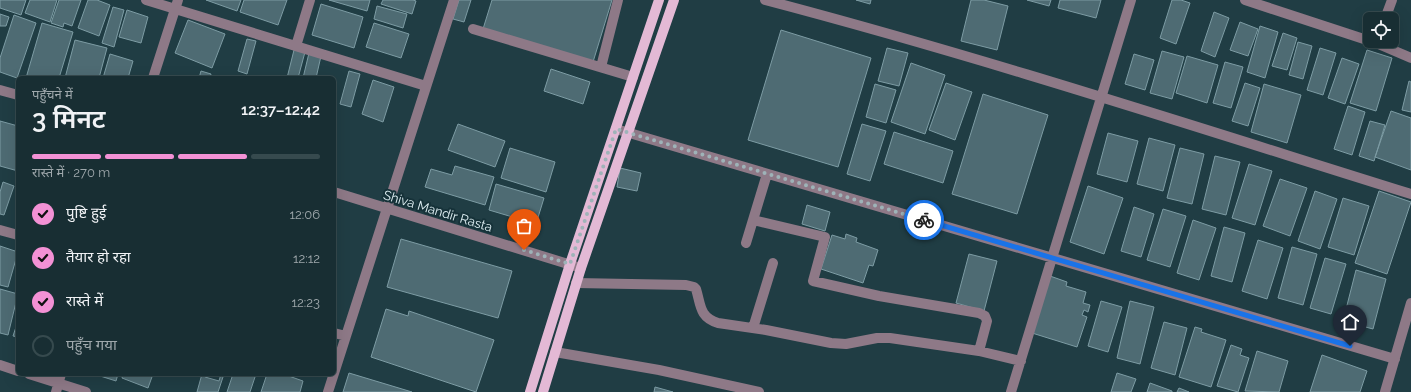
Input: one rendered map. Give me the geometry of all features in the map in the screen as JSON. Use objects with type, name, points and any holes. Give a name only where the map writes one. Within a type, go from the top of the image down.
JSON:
[{"type":"main road","points":[[530,392],[570,264],[616,129],[657,0]]},
{"type":"main road","points":[[543,392],[581,268],[674,0]]},
{"type":"street","points":[[146,0],[176,4],[296,46],[426,86]]},
{"type":"street","points":[[296,46],[310,0]]},
{"type":"street","points":[[336,367],[454,0]]},
{"type":"street","points":[[601,67],[618,0]]},
{"type":"street","points":[[765,0],[850,22],[1100,97],[1411,194]]},
{"type":"street","points":[[1011,392],[1100,97],[1131,0]]},
{"type":"street","points":[[1245,0],[1363,38]]},
{"type":"street","points":[[1388,12],[1392,0]]},
{"type":"street","points":[[154,76],[176,4]]},
{"type":"street","points":[[473,29],[633,77]]},
{"type":"street","points":[[1389,48],[1411,58]]},
{"type":"street","points":[[0,90],[16,95]]},
{"type":"street","points":[[616,129],[1395,359]]},
{"type":"street","points":[[746,243],[767,174]]},
{"type":"street","name":"Shiva Mandir Rasta","points":[[336,193],[581,268]]},
{"type":"street","points":[[753,220],[825,236],[813,281],[879,296],[979,313],[985,316],[987,321],[986,327],[979,351]]},
{"type":"street","points":[[0,230],[16,234]]},
{"type":"street","points":[[753,328],[773,263]]},
{"type":"street","points":[[576,283],[690,286],[696,289],[702,311],[711,321],[718,324],[753,328],[831,343],[846,344],[877,338],[890,338],[979,351],[1021,361]]},
{"type":"street","points":[[1385,392],[1411,303]]},
{"type":"street","points":[[336,334],[346,336]]},
{"type":"street","points":[[556,352],[659,370],[759,392]]},
{"type":"street","points":[[0,365],[16,370]]},
{"type":"street","points":[[36,376],[86,392]]},
{"type":"street","points":[[328,392],[333,376]]},
{"type":"building","points":[[0,0],[26,0],[21,15],[0,8]]},
{"type":"building","points":[[30,0],[57,0],[50,22],[25,13]]},
{"type":"building","points":[[59,0],[81,0],[72,26],[64,23],[63,27],[51,23]]},
{"type":"building","points":[[88,0],[97,0],[110,5],[99,36],[78,28]]},
{"type":"building","points":[[206,0],[241,0],[237,11]]},
{"type":"building","points":[[244,0],[287,0],[278,25],[240,12]]},
{"type":"building","points":[[329,0],[370,0],[367,11]]},
{"type":"building","points":[[383,0],[416,1],[412,14],[381,4]]},
{"type":"building","points":[[459,0],[471,0],[464,22],[453,19]]},
{"type":"building","points":[[492,0],[612,0],[593,62],[483,29]]},
{"type":"building","points":[[856,0],[871,0],[870,4]]},
{"type":"building","points":[[971,0],[984,0],[1008,6],[997,50],[961,41]]},
{"type":"building","points":[[1027,0],[1051,0],[1049,6]]},
{"type":"building","points":[[1060,0],[1101,0],[1096,18],[1058,8]]},
{"type":"building","points":[[1172,0],[1181,0],[1190,3],[1176,44],[1160,38]]},
{"type":"building","points":[[321,4],[363,17],[354,48],[312,35]]},
{"type":"building","points":[[377,6],[407,14],[403,28],[374,19]]},
{"type":"building","points":[[113,7],[124,10],[114,47],[102,43]]},
{"type":"building","points":[[127,10],[148,17],[141,43],[119,37]]},
{"type":"building","points":[[1214,12],[1229,18],[1215,57],[1201,51]]},
{"type":"building","points":[[0,14],[9,17],[6,26],[0,26]]},
{"type":"building","points":[[14,15],[36,23],[16,78],[0,72],[0,58]]},
{"type":"building","points":[[188,20],[225,34],[212,68],[175,53]]},
{"type":"building","points":[[1240,22],[1258,29],[1248,56],[1230,50]]},
{"type":"building","points":[[42,23],[73,32],[60,76],[27,76]]},
{"type":"building","points":[[374,23],[409,34],[401,58],[366,47]]},
{"type":"building","points":[[1260,26],[1278,32],[1265,78],[1247,72]]},
{"type":"building","points":[[781,30],[871,58],[838,167],[748,140]]},
{"type":"building","points":[[1283,33],[1297,38],[1287,70],[1272,66]]},
{"type":"building","points":[[247,39],[256,41],[247,74],[238,71]]},
{"type":"building","points":[[75,40],[107,48],[100,76],[66,76]]},
{"type":"building","points":[[1298,42],[1312,46],[1303,79],[1289,75]]},
{"type":"building","points":[[887,48],[908,53],[899,86],[878,81]]},
{"type":"building","points":[[1320,48],[1336,53],[1323,95],[1307,90]]},
{"type":"building","points":[[294,50],[305,52],[299,76],[288,76]]},
{"type":"building","points":[[1367,50],[1392,58],[1376,111],[1350,103]]},
{"type":"building","points":[[1162,51],[1184,57],[1172,99],[1150,93]]},
{"type":"building","points":[[309,53],[321,56],[316,76],[303,76]]},
{"type":"building","points":[[110,54],[133,61],[129,76],[104,76]]},
{"type":"building","points":[[1134,54],[1154,60],[1145,90],[1125,84]]},
{"type":"building","points":[[1187,56],[1218,65],[1207,103],[1176,93]]},
{"type":"building","points":[[1342,58],[1359,64],[1345,104],[1328,98]]},
{"type":"building","points":[[1225,62],[1243,67],[1231,108],[1213,103]]},
{"type":"building","points":[[911,63],[945,75],[925,134],[891,122]]},
{"type":"building","points":[[551,69],[590,82],[583,104],[544,91]]},
{"type":"building","points":[[201,71],[211,74],[210,76],[200,76]]},
{"type":"building","points":[[349,71],[360,74],[351,107],[340,104]]},
{"type":"building","points":[[373,80],[394,87],[383,122],[362,114]]},
{"type":"building","points":[[1409,81],[1411,82],[1411,112],[1402,110]]},
{"type":"building","points":[[946,83],[972,92],[955,140],[929,130]]},
{"type":"building","points":[[1245,83],[1260,88],[1248,126],[1232,121]]},
{"type":"building","points":[[875,84],[896,90],[886,123],[866,117]]},
{"type":"building","points":[[1264,84],[1301,95],[1287,143],[1251,132]]},
{"type":"building","points":[[983,94],[1048,115],[1017,214],[952,194]]},
{"type":"building","points":[[1348,106],[1365,112],[1352,155],[1334,149]]},
{"type":"building","points":[[1391,111],[1411,118],[1411,170],[1375,157]]},
{"type":"building","points":[[0,121],[16,125],[16,170],[0,166]]},
{"type":"building","points":[[1370,121],[1385,125],[1374,161],[1359,156]]},
{"type":"building","points":[[458,124],[505,141],[495,167],[448,150]]},
{"type":"building","points":[[862,124],[886,131],[870,181],[847,174]]},
{"type":"building","points":[[894,132],[953,151],[943,183],[884,164]]},
{"type":"building","points":[[1108,133],[1138,141],[1127,182],[1097,174]]},
{"type":"building","points":[[1149,138],[1175,145],[1163,191],[1137,184]]},
{"type":"building","points":[[510,148],[555,162],[546,192],[501,178]]},
{"type":"building","points":[[1180,148],[1204,154],[1192,204],[1167,198]]},
{"type":"building","points":[[1215,156],[1240,162],[1226,215],[1202,209]]},
{"type":"building","points":[[1249,164],[1272,171],[1255,225],[1232,218]]},
{"type":"building","points":[[455,166],[494,177],[485,205],[425,187],[431,169],[452,175]]},
{"type":"building","points":[[620,168],[641,173],[637,191],[617,187]]},
{"type":"building","points":[[1280,179],[1307,188],[1290,236],[1263,226]]},
{"type":"building","points":[[3,182],[14,186],[4,215],[0,214],[0,192]]},
{"type":"building","points":[[496,184],[544,198],[536,224],[489,210]]},
{"type":"building","points":[[1088,186],[1123,198],[1104,254],[1070,242]]},
{"type":"building","points":[[1315,191],[1337,199],[1320,249],[1298,241]]},
{"type":"building","points":[[1379,191],[1411,202],[1387,274],[1355,263]]},
{"type":"building","points":[[1343,198],[1369,206],[1354,255],[1328,247]]},
{"type":"building","points":[[807,205],[830,212],[825,231],[802,224]]},
{"type":"building","points":[[1134,207],[1154,214],[1141,257],[1121,251]]},
{"type":"building","points":[[1163,209],[1186,216],[1170,267],[1147,260]]},
{"type":"building","points":[[1193,220],[1216,228],[1199,280],[1177,273]]},
{"type":"building","points":[[1224,227],[1245,233],[1232,282],[1211,276]]},
{"type":"building","points":[[846,234],[857,238],[856,242],[878,250],[873,266],[869,265],[863,283],[821,269],[832,235],[845,239]]},
{"type":"building","points":[[401,239],[512,271],[498,318],[387,287]]},
{"type":"building","points":[[1258,240],[1283,248],[1267,299],[1242,291]]},
{"type":"building","points":[[0,246],[16,251],[16,259],[8,287],[0,285]]},
{"type":"building","points":[[1292,247],[1317,254],[1303,305],[1278,298]]},
{"type":"building","points":[[969,254],[997,261],[984,311],[956,303]]},
{"type":"building","points":[[1325,258],[1346,264],[1331,314],[1310,308]]},
{"type":"building","points":[[1356,270],[1386,279],[1373,329],[1343,321]]},
{"type":"building","points":[[1050,276],[1067,282],[1066,286],[1086,292],[1083,303],[1090,305],[1088,312],[1084,310],[1082,315],[1087,317],[1077,347],[1032,333]]},
{"type":"building","points":[[0,289],[16,293],[16,302],[8,335],[0,333]]},
{"type":"building","points":[[1101,301],[1122,307],[1108,352],[1088,346]]},
{"type":"building","points":[[1130,301],[1154,307],[1140,364],[1117,358]]},
{"type":"building","points":[[386,309],[408,316],[409,311],[494,340],[476,392],[371,357]]},
{"type":"building","points":[[1164,322],[1187,328],[1175,375],[1151,368]]},
{"type":"building","points":[[16,327],[16,337],[13,336]]},
{"type":"building","points":[[1195,327],[1202,329],[1201,332],[1226,340],[1211,387],[1179,377]]},
{"type":"building","points":[[1231,345],[1242,349],[1240,355],[1249,358],[1238,392],[1217,386]]},
{"type":"building","points":[[1257,351],[1288,361],[1279,392],[1245,391]]},
{"type":"building","points":[[1322,355],[1367,371],[1360,392],[1310,392]]},
{"type":"building","points":[[349,373],[412,392],[343,392]]},
{"type":"building","points":[[1117,373],[1136,379],[1131,392],[1111,392]]},
{"type":"building","points":[[100,376],[117,376],[116,381]]},
{"type":"building","points":[[122,376],[152,376],[148,388],[122,378]]},
{"type":"building","points":[[201,376],[219,381],[220,376],[223,376],[218,392],[197,392]]},
{"type":"building","points":[[232,376],[255,376],[250,392],[227,392]]},
{"type":"building","points":[[266,376],[289,376],[303,381],[300,392],[261,392]]},
{"type":"building","points":[[1150,383],[1172,391],[1172,392],[1147,392]]},
{"type":"building","points":[[655,387],[673,392],[654,392]]},
{"type":"building","points":[[1179,388],[1189,392],[1177,392]]},
{"type":"way so far","points":[[524,250],[570,264],[616,129],[924,220]]},
{"type":"route","points":[[924,220],[1350,346]]}]
